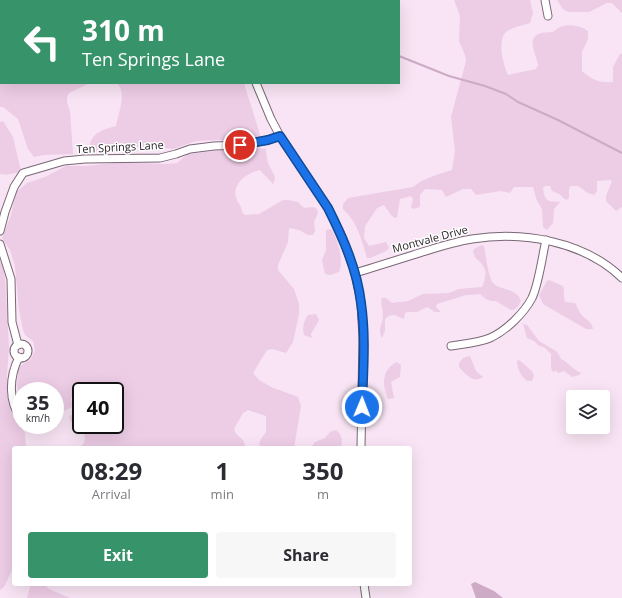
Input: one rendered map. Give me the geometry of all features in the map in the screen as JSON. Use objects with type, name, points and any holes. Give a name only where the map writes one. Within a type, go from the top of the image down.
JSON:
[{"type":"street","points":[[545,0],[548,16]]},
{"type":"street","points":[[256,84],[280,136],[328,208],[343,239],[355,273],[363,319],[361,446]]},
{"type":"street","name":"Ten Springs Lane","points":[[0,231],[14,186],[23,172],[64,161],[85,159],[160,158],[190,149],[240,145],[268,140],[280,136]]},
{"type":"street","name":"Montvale Drive","points":[[355,273],[444,245],[473,239],[506,236],[546,240],[584,252],[597,258],[622,278]]},
{"type":"street","points":[[451,346],[470,344],[491,337],[510,325],[518,317],[532,298],[546,240]]},
{"type":"street","points":[[0,244],[11,279],[12,322],[18,345]]},
{"type":"street","points":[[20,344],[26,346],[28,350],[27,355],[23,358],[19,357],[15,354],[15,348],[20,344]]},
{"type":"street","points":[[12,391],[12,374],[19,357]]},
{"type":"street","points":[[364,586],[366,598]]},
{"type":"shaded area","points":[[454,0],[530,0],[533,13],[530,23],[514,28],[506,32],[503,36],[501,47],[504,65],[508,75],[536,69],[538,65],[533,49],[533,40],[535,37],[541,33],[553,32],[559,27],[566,25],[582,28],[588,31],[588,39],[582,52],[582,71],[589,77],[604,82],[613,82],[613,67],[620,54],[622,54],[622,207],[616,211],[606,201],[606,196],[612,181],[610,180],[597,181],[597,191],[594,195],[578,186],[570,186],[569,198],[566,200],[559,194],[552,191],[550,186],[545,186],[543,188],[547,200],[560,202],[554,209],[553,223],[547,230],[543,227],[542,209],[537,201],[533,187],[514,187],[510,193],[501,191],[476,195],[471,189],[463,189],[446,197],[442,190],[425,189],[420,195],[420,207],[413,209],[411,207],[413,199],[411,196],[400,199],[397,217],[395,218],[384,205],[377,208],[365,226],[364,238],[369,246],[386,242],[389,248],[386,251],[367,258],[355,225],[343,209],[343,204],[348,198],[413,187],[436,175],[452,170],[455,151],[451,117],[466,61],[459,41],[460,16]]},
{"type":"shaded area","points":[[557,0],[622,0],[622,13],[612,3],[607,3],[589,12],[568,12],[563,9]]},
{"type":"shaded area","points":[[0,84],[88,84],[69,93],[67,97],[70,112],[73,154],[43,155],[34,157],[28,149],[18,119],[3,107],[0,107]]},
{"type":"shaded area","points":[[117,84],[244,84],[261,138],[196,141],[173,149],[153,146],[121,148],[101,152],[96,151],[90,144],[94,137],[104,130],[116,126],[122,97],[120,87]]},
{"type":"shaded area","points":[[3,121],[13,137],[21,171],[11,174],[0,174],[0,122]]},
{"type":"shaded area","points":[[247,147],[266,149],[268,163],[275,178],[273,184],[260,170],[241,180],[236,189],[235,195],[242,208],[242,212],[245,215],[259,214],[283,200],[298,202],[304,208],[313,207],[317,209],[318,213],[314,222],[315,231],[313,235],[308,235],[299,230],[289,228],[288,242],[278,265],[278,270],[294,289],[299,304],[299,314],[293,342],[286,353],[272,349],[267,350],[253,373],[259,380],[271,387],[298,397],[301,406],[294,446],[260,446],[259,444],[266,432],[266,416],[248,410],[243,413],[234,429],[236,434],[243,440],[245,446],[81,446],[84,441],[84,434],[124,434],[124,382],[72,382],[72,407],[64,410],[64,382],[17,382],[20,366],[31,359],[35,350],[33,341],[25,335],[23,330],[19,310],[15,266],[10,250],[2,238],[11,215],[16,192],[27,183],[45,177],[66,166],[86,166],[132,161],[136,163],[177,163],[188,154]]},
{"type":"shaded area","points":[[331,229],[338,244],[341,262],[339,272],[330,275],[325,274],[322,260],[326,250],[326,230]]},
{"type":"shaded area","points":[[482,245],[484,246],[491,280],[496,285],[516,293],[521,301],[516,308],[511,310],[496,301],[486,299],[480,294],[466,295],[437,304],[436,307],[441,312],[435,312],[427,307],[417,312],[405,313],[404,319],[394,315],[390,316],[385,319],[385,331],[382,338],[380,329],[383,318],[382,298],[386,298],[392,303],[408,301],[423,294],[449,293],[459,289],[482,287],[485,271],[483,265],[475,257],[473,251]]},
{"type":"shaded area","points":[[0,261],[3,267],[5,279],[9,347],[7,395],[12,411],[12,434],[25,434],[26,446],[12,446],[12,570],[4,587],[0,590]]},
{"type":"shaded area","points":[[549,280],[563,286],[565,302],[575,303],[580,313],[590,322],[593,329],[586,329],[543,304],[539,295]]},
{"type":"shaded area","points":[[316,314],[319,320],[311,334],[312,338],[304,335],[304,324],[308,315]]},
{"type":"shaded area","points":[[523,324],[527,325],[539,341],[556,351],[561,359],[581,373],[572,377],[564,371],[559,373],[555,370],[555,372],[552,371],[551,354],[544,347],[539,346],[534,341],[527,338]]},
{"type":"shaded area","points":[[470,356],[476,371],[483,377],[479,379],[473,379],[459,367],[459,363],[463,358]]},
{"type":"shaded area","points":[[519,360],[532,371],[534,376],[532,381],[527,381],[521,375],[517,364],[517,361]]},
{"type":"shaded area","points":[[397,362],[401,365],[400,377],[391,382],[394,398],[388,399],[384,387],[384,379],[386,372],[393,364]]},
{"type":"shaded area","points":[[72,415],[72,423],[71,422],[69,417]]},
{"type":"shaded area","points":[[336,430],[340,434],[342,438],[341,446],[312,446],[315,442],[325,438],[330,432]]},
{"type":"shaded area","points":[[475,582],[494,591],[503,598],[476,598],[471,584]]},
{"type":"shaded area","points":[[45,586],[70,598],[27,598],[30,587]]},
{"type":"waterway","points":[[400,56],[449,76],[485,86],[506,94],[518,102],[558,120],[622,153]]},
{"type":"route","points":[[240,145],[268,140],[280,136],[316,188],[335,220],[351,259],[359,287],[363,319],[362,407]]}]
